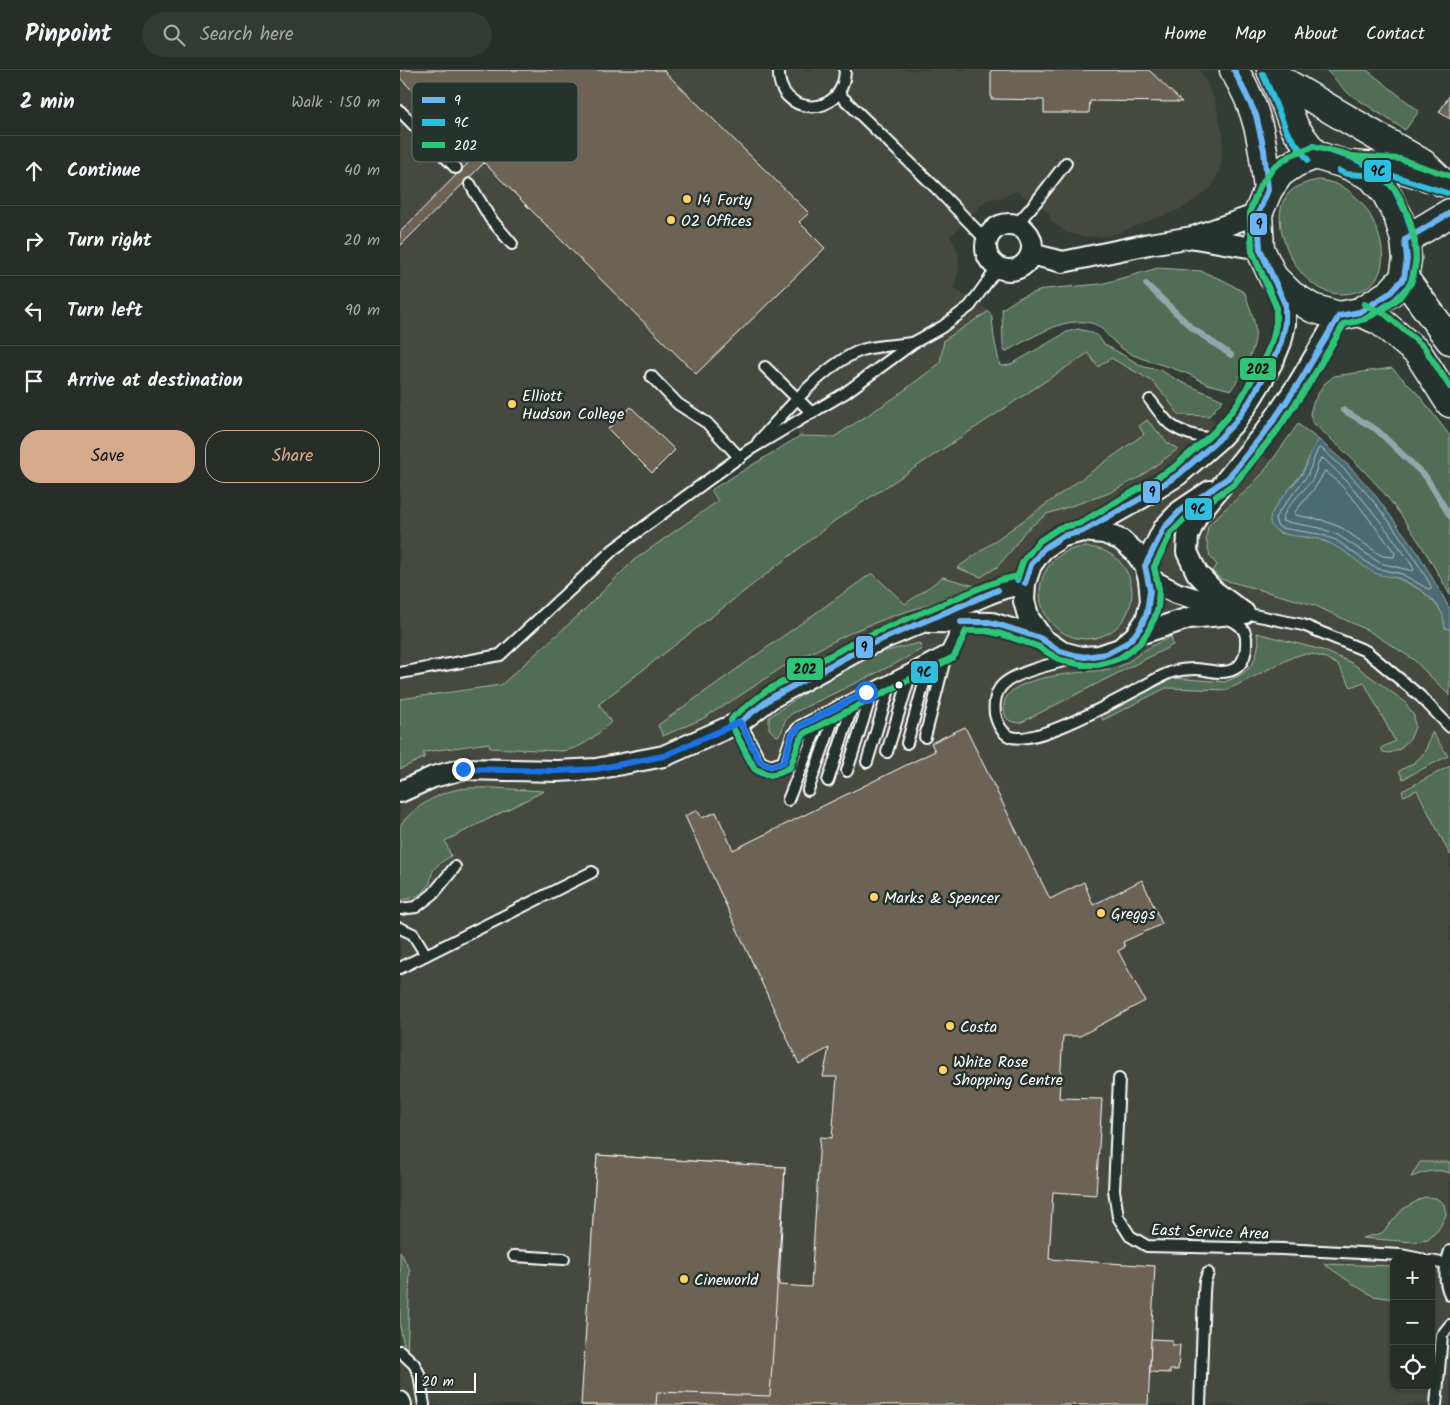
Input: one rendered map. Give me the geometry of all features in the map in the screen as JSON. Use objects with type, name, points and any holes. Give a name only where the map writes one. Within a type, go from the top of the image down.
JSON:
[{"type":"main road","points":[[1234,70],[1256,114],[1264,150],[1260,249],[1273,277],[1291,295],[1312,308],[1380,321],[1418,353],[1450,403]]},
{"type":"main road","points":[[1272,73],[1295,128],[1315,155]]},
{"type":"main road","points":[[1272,73],[1422,163],[1446,183]]},
{"type":"main road","points":[[1263,202],[1280,173],[1295,162],[1315,155],[1348,165],[1372,176],[1386,193],[1398,216],[1405,240],[1407,259],[1404,278],[1390,293],[1349,314]]},
{"type":"main road","points":[[1348,165],[1399,168],[1446,183]]},
{"type":"main road","points":[[1405,240],[1450,213]]},
{"type":"main road","points":[[1404,278],[1450,340]]},
{"type":"street","points":[[1031,254],[1063,262],[1193,237],[1263,202]]},
{"type":"street","points":[[1002,226],[1016,226],[1028,234],[1032,247],[1031,254],[1028,260],[1017,268],[1004,269],[998,267],[988,256],[986,249],[987,241],[995,229],[1002,226]]},
{"type":"street","points":[[1193,237],[1260,249]]},
{"type":"street","points":[[1043,639],[1029,619],[1024,601],[1025,583],[1031,565],[1043,549],[1063,536],[1083,531],[1178,475],[1235,422],[1274,359],[1281,342],[1285,324],[1284,304],[1273,277]]},
{"type":"street","points":[[1244,613],[1214,591],[1197,573],[1188,552],[1188,536],[1197,516],[1269,427],[1349,314]]},
{"type":"street","points":[[1147,572],[1164,528],[1180,511],[1228,478]]},
{"type":"street","points":[[922,622],[992,623],[1043,639],[1062,652],[1081,657],[1099,656],[1120,649],[1136,635],[1146,620],[1151,601],[1147,572],[1135,552],[1121,540],[1104,533],[1083,531]]},
{"type":"street","points":[[1147,572],[1176,593],[1244,613]]},
{"type":"street","points":[[402,794],[433,777],[463,769],[557,771],[596,769],[664,756],[740,722],[771,698],[866,646],[1004,588],[1025,583]]},
{"type":"street","points":[[1136,635],[1189,618],[1244,613]]},
{"type":"lane","points":[[779,70],[781,85],[785,93],[802,105],[812,107],[831,101],[838,94],[843,86],[845,70]]},
{"type":"lane","points":[[838,94],[936,188],[987,241]]},
{"type":"lane","points":[[400,111],[412,123]]},
{"type":"lane","points":[[450,162],[456,168]]},
{"type":"lane","points":[[1016,226],[1066,163]]},
{"type":"lane","points":[[470,184],[490,218],[512,244]]},
{"type":"lane","points":[[749,450],[845,393],[913,343],[942,327],[970,306],[998,267]]},
{"type":"lane","points":[[400,673],[500,655],[614,549],[740,458],[798,398],[838,362],[862,349],[913,343]]},
{"type":"lane","points":[[765,367],[812,413]]},
{"type":"lane","points":[[651,376],[678,404],[707,423],[740,458]]},
{"type":"lane","points":[[1150,400],[1171,425],[1190,434],[1218,439]]},
{"type":"lane","points":[[1244,613],[1303,625],[1366,651],[1420,696],[1450,727]]},
{"type":"lane","points":[[1081,657],[1042,666],[1012,678],[1000,687],[995,700],[995,714],[1000,728],[1009,736],[1026,738],[1045,733],[1088,715],[1172,672],[1194,669],[1223,672],[1235,669],[1242,663],[1246,649],[1245,633],[1235,621],[1219,616]]},
{"type":"lane","points":[[925,738],[947,651],[961,622]]},
{"type":"lane","points":[[740,722],[760,762],[771,766],[784,762],[792,735],[800,726],[947,651]]},
{"type":"lane","points":[[906,742],[931,660]]},
{"type":"lane","points":[[887,752],[912,669]]},
{"type":"lane","points":[[867,762],[892,679]]},
{"type":"lane","points":[[847,771],[873,689]]},
{"type":"lane","points":[[828,781],[855,698]]},
{"type":"lane","points":[[808,790],[838,706]]},
{"type":"lane","points":[[788,800],[822,715]]},
{"type":"lane","points":[[400,909],[416,907],[433,894],[455,867]]},
{"type":"lane","points":[[400,968],[592,872]]},
{"type":"lane","points":[[400,928],[413,934],[426,955]]},
{"type":"lane","name":"East Service Area","points":[[1119,1079],[1114,1190],[1118,1217],[1130,1236],[1147,1246],[1282,1249],[1401,1255]]},
{"type":"lane","points":[[1450,1251],[1446,1264],[1445,1278],[1450,1295]]},
{"type":"lane","points":[[514,1256],[564,1259]]},
{"type":"lane","points":[[1435,1262],[1446,1264]]},
{"type":"lane","points":[[1200,1405],[1204,1292],[1208,1273]]},
{"type":"lane","points":[[1436,1405],[1442,1336],[1450,1325]]},
{"type":"lane","points":[[400,1351],[414,1364],[419,1374],[424,1405]]},
{"type":"shaded area","points":[[400,70],[1200,70],[1215,100],[1223,135],[1221,166],[1212,187],[1183,208],[1109,236],[1086,237],[1068,233],[1052,222],[1048,212],[1016,191],[1003,197],[986,200],[950,237],[958,252],[959,270],[954,288],[989,311],[944,340],[940,363],[894,398],[834,437],[800,436],[791,425],[706,483],[718,501],[634,560],[580,614],[501,685],[400,699]]},
{"type":"shaded area","points":[[1088,353],[1111,358],[1152,381],[1179,415],[1209,416],[1271,462],[1247,490],[1208,526],[1206,539],[1210,556],[1217,565],[1213,571],[1221,579],[1314,605],[1369,631],[1413,659],[1450,696],[1450,1405],[400,1405],[400,769],[424,758],[423,752],[490,743],[490,748],[611,722],[598,704],[836,520]]},
{"type":"green space","points":[[1326,70],[1367,70],[1419,111],[1405,130],[1348,93]]},
{"type":"green space","points":[[1319,180],[1339,185],[1352,193],[1364,206],[1377,230],[1382,257],[1380,270],[1375,281],[1364,289],[1336,294],[1323,290],[1302,274],[1288,250],[1280,223],[1280,214],[1284,200],[1294,188]]},
{"type":"green space","points":[[1158,268],[1201,271],[1225,281],[1245,293],[1255,328],[1254,344],[1240,376],[1231,390],[1208,384],[1184,372],[1134,355],[1120,347],[1097,325],[1091,323],[1075,322],[1058,326],[1005,352],[1003,345],[1002,309],[1019,298],[1045,289],[1101,284]]},
{"type":"green space","points":[[989,311],[992,318],[1000,366],[1010,365],[1067,332],[1078,329],[1098,336],[1104,344],[1144,367],[1160,370],[1181,382],[1223,400],[1209,416],[1179,415],[1152,381],[1111,358],[1098,367],[1088,353],[836,520],[599,704],[611,722],[583,744],[562,751],[490,748],[489,743],[424,752],[424,758],[400,769],[400,699],[501,685],[580,614],[634,560],[718,501],[711,490],[800,436],[834,437],[894,398],[940,363],[944,340]]},
{"type":"green space","points":[[1392,368],[1418,394],[1450,436],[1450,595],[1422,546],[1390,500],[1359,465],[1312,422],[1310,413],[1313,403],[1323,385],[1334,376]]},
{"type":"green space","points":[[1147,420],[1168,443],[1178,449],[1140,477],[1107,494],[1047,514],[1025,531],[997,567],[981,577],[957,568],[1144,434],[1139,426]]},
{"type":"green space","points":[[1298,424],[1319,440],[1302,473],[1276,506],[1270,517],[1279,533],[1318,539],[1335,545],[1389,576],[1400,579],[1421,590],[1433,601],[1443,615],[1445,628],[1450,629],[1450,696],[1413,659],[1369,631],[1314,605],[1221,579],[1212,571],[1217,565],[1210,556],[1206,539],[1208,526],[1263,473]]},
{"type":"green space","points":[[1086,547],[1104,550],[1119,560],[1129,575],[1132,593],[1129,611],[1119,626],[1104,636],[1086,639],[1068,636],[1053,626],[1043,611],[1040,593],[1043,575],[1053,560],[1068,550]]},
{"type":"green space","points":[[872,573],[905,604],[943,577],[975,586],[975,589],[895,615],[854,631],[781,668],[702,719],[663,736],[658,725]]},
{"type":"green space","points":[[1257,633],[1322,650],[1352,663],[1405,702],[1414,716],[1415,727],[1411,737],[1400,749],[1390,753],[1383,752],[1381,748],[1395,741],[1364,682],[1351,687],[1338,665],[1326,658],[1311,654],[1293,657],[1227,690],[1166,688],[1103,720],[1100,714],[1174,678],[1224,682],[1237,677],[1253,663],[1259,642]]},
{"type":"green space","points":[[1171,637],[1173,645],[1020,723],[1011,721],[1006,717],[1005,700],[1013,690],[1046,678],[1114,668]]},
{"type":"green space","points":[[919,643],[922,649],[793,713],[784,722],[778,736],[769,729],[769,717],[847,668],[875,654]]},
{"type":"green space","points":[[1432,732],[1448,756],[1403,779],[1399,771],[1414,763],[1425,752]]},
{"type":"green space","points":[[1450,766],[1450,855],[1417,790],[1404,796],[1402,791]]},
{"type":"green space","points":[[464,788],[544,791],[445,841],[451,856],[441,862],[435,869],[430,883],[424,891],[409,899],[400,900],[400,826],[404,820],[424,804],[448,792]]},
{"type":"green space","points":[[1420,1162],[1450,1162],[1450,1173],[1435,1171],[1411,1177]]},
{"type":"green space","points":[[1424,1197],[1436,1198],[1444,1204],[1446,1215],[1438,1230],[1428,1240],[1414,1242],[1362,1238],[1382,1233],[1403,1209]]},
{"type":"green space","points":[[400,1251],[410,1270],[407,1358],[400,1327]]},
{"type":"green space","points":[[1324,1264],[1390,1266],[1390,1298],[1373,1296]]},
{"type":"water","points":[[1319,440],[1349,466],[1372,491],[1418,553],[1450,609],[1450,629],[1445,628],[1444,619],[1439,607],[1411,584],[1398,578],[1372,572],[1342,550],[1327,542],[1316,538],[1282,533],[1272,526],[1270,521],[1274,510],[1302,474],[1315,444]]},
{"type":"building","name":"O2 Offices","points":[[400,70],[663,70],[809,213],[799,222],[825,248],[696,374],[483,162],[578,162],[578,82],[412,82],[412,90],[400,78]]},
{"type":"building","points":[[991,70],[1149,70],[1182,102],[1090,101],[1089,113],[1044,113],[1044,100],[991,99]]},
{"type":"building","points":[[1450,95],[1450,119],[1439,112]]},
{"type":"building","points":[[469,162],[484,163],[400,246],[400,232]]},
{"type":"building","points":[[631,407],[675,450],[652,473],[608,429]]},
{"type":"building","name":"White Rose Shopping Centre","points":[[965,727],[1050,899],[1084,882],[1093,905],[1142,880],[1162,924],[1123,942],[1125,947],[1118,951],[1145,1001],[1080,1036],[1063,1036],[1059,1098],[1102,1099],[1096,1195],[1053,1192],[1049,1259],[1155,1266],[1148,1405],[582,1405],[597,1155],[785,1167],[779,1285],[811,1287],[820,1137],[832,1138],[837,1077],[823,1077],[829,1048],[799,1064],[685,816],[697,810],[702,818],[716,812],[733,850],[935,751],[931,743]]},
{"type":"building","name":"Cineworld","points":[[597,1155],[785,1167],[770,1396],[657,1392],[656,1405],[581,1405]]},
{"type":"building","points":[[1151,1339],[1172,1340],[1172,1345],[1180,1345],[1178,1370],[1170,1370],[1170,1373],[1150,1372]]},
{"type":"waterway","points":[[1146,284],[1192,328],[1231,355]]},
{"type":"waterway","points":[[1343,410],[1377,430],[1426,477],[1450,516]]},
{"type":"transit line","name":"9","points":[[1025,583],[1031,565],[1043,549],[1063,536],[1083,531],[1145,496],[1178,475],[1219,439],[1235,422],[1250,401],[1274,359],[1281,342],[1285,324],[1285,304],[1260,249],[1258,214],[1268,190],[1264,150],[1256,115],[1234,70]]},
{"type":"transit line","name":"9C","points":[[1263,74],[1287,132],[1308,160]]},
{"type":"transit line","name":"9C","points":[[732,726],[754,768],[767,774],[782,772],[790,767],[800,739],[805,733],[952,658],[966,631],[987,631],[1001,634],[1037,646],[1060,660],[1084,665],[1097,665],[1120,658],[1140,643],[1147,633],[1158,607],[1159,590],[1154,567],[1171,533],[1186,518],[1235,483],[1276,432],[1307,387],[1344,324],[1365,319],[1395,300],[1411,283],[1416,260],[1414,238],[1406,213],[1394,189],[1377,170],[1351,157],[1313,146],[1291,155],[1274,167],[1260,186],[1250,211],[1252,251],[1276,306],[1276,323],[1273,339],[1266,355],[1240,400],[1213,433],[1173,468],[1080,523],[1059,528],[1038,542],[1023,561],[1017,580]]},
{"type":"transit line","name":"202","points":[[1312,147],[1291,155],[1274,167],[1260,186],[1250,211],[1252,251],[1276,306],[1276,323],[1273,339],[1266,355],[1240,400],[1213,433],[1173,468],[1080,523],[1059,528],[1038,542],[1023,561],[1018,576],[985,586],[862,638],[766,691],[731,720],[732,726],[755,769],[771,775],[788,769],[800,739],[805,733],[952,658],[966,631],[987,631],[1001,634],[1037,646],[1060,660],[1084,665],[1097,665],[1120,658],[1140,643],[1147,633],[1158,607],[1159,590],[1154,567],[1171,533],[1186,518],[1235,483],[1276,432],[1307,387],[1344,324],[1363,319],[1384,309],[1402,295],[1412,279],[1416,251],[1414,236],[1404,206],[1388,180],[1378,170],[1364,161],[1317,147]]},
{"type":"transit line","name":"202","points":[[1349,156],[1400,159],[1450,176]]},
{"type":"transit line","name":"9C","points":[[1339,171],[1347,174],[1397,177],[1447,193]]},
{"type":"transit line","name":"9","points":[[1405,240],[1450,213]]},
{"type":"transit line","name":"9","points":[[961,622],[988,622],[1003,626],[1040,638],[1060,651],[1085,657],[1106,654],[1125,644],[1140,628],[1147,613],[1150,590],[1145,566],[1164,528],[1180,511],[1228,478],[1269,427],[1299,383],[1339,316],[1360,312],[1390,293],[1404,278],[1407,259],[1405,240]]},
{"type":"transit line","name":"202","points":[[1364,304],[1385,314],[1424,347],[1450,387]]},
{"type":"transit line","name":"9","points":[[740,722],[771,698],[866,646],[998,590]]},
{"type":"transit line","name":"9","points":[[740,722],[761,762],[771,766],[783,762],[792,735],[800,726],[864,693]]},
{"type":"place","name":"14 Forty","points":[[687,199]]},
{"type":"place","name":"O2 Offices","points":[[671,220]]},
{"type":"place","name":"Elliott Hudson College","points":[[512,404]]},
{"type":"place","name":"Marks & Spencer","points":[[874,897]]},
{"type":"place","name":"Greggs","points":[[1101,913]]},
{"type":"place","name":"Costa","points":[[950,1026]]},
{"type":"place","name":"White Rose Shopping Centre","points":[[943,1070]]},
{"type":"place","name":"Cineworld","points":[[684,1279]]},
{"type":"route","points":[[463,769],[557,771],[596,769],[664,756],[740,722],[760,762],[771,766],[784,762],[792,735],[800,726],[866,692]]}]
